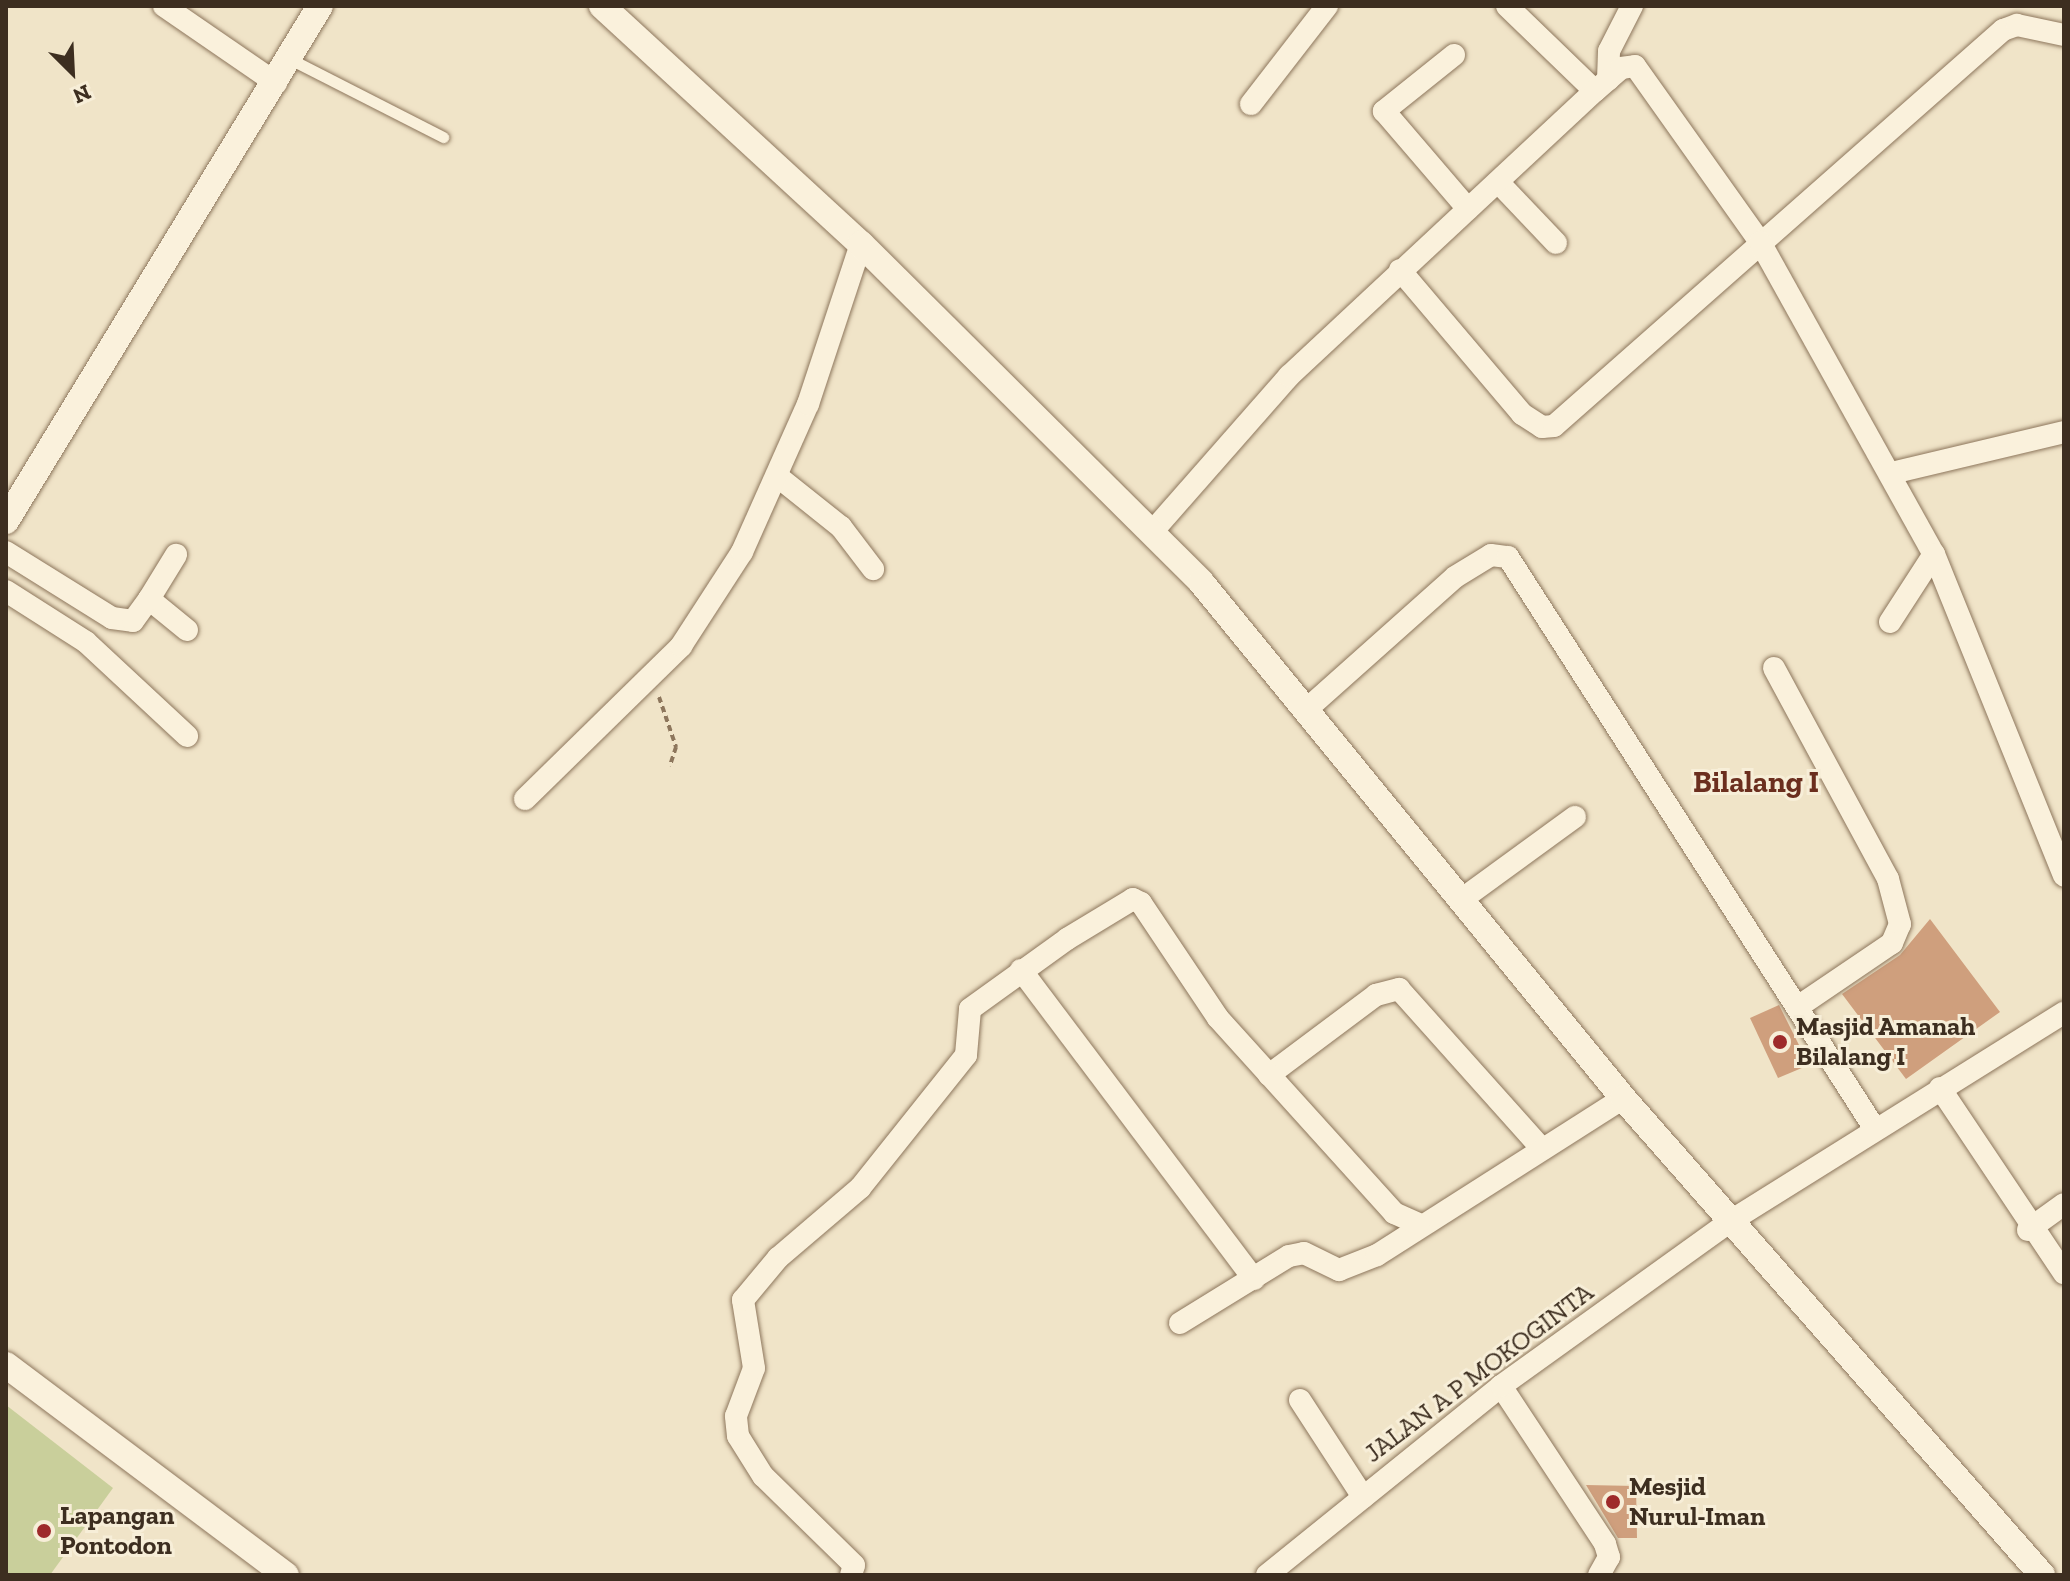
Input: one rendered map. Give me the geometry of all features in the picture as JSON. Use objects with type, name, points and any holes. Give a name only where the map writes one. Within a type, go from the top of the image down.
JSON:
[{"type":"street","points":[[164,6],[276,83]]},
{"type":"street","points":[[6,521],[276,83],[320,6]]},
{"type":"street","points":[[602,6],[861,244],[1152,532],[1307,709],[1623,1098],[2042,1575]]},
{"type":"street","points":[[1251,104],[1327,6]]},
{"type":"street","points":[[1507,6],[1602,85]]},
{"type":"street","points":[[1602,85],[1609,51],[1632,6]]},
{"type":"street","points":[[1400,270],[1500,391],[1542,427],[1566,421],[1760,242],[2003,30],[2017,25],[2064,35]]},
{"type":"street","points":[[1454,55],[1384,111],[1468,209]]},
{"type":"street","points":[[1152,532],[1289,376],[1400,270],[1602,85],[1626,66],[1638,68],[1760,242],[1892,473],[1934,554],[2064,876]]},
{"type":"street","points":[[1498,182],[1556,243]]},
{"type":"street","points":[[525,799],[654,674],[742,552],[777,476],[861,244]]},
{"type":"street","points":[[1892,473],[2064,432]]},
{"type":"street","points":[[777,476],[841,527],[873,569]]},
{"type":"street","points":[[6,552],[112,618],[133,621],[176,555]]},
{"type":"street","points":[[1890,622],[1934,554]]},
{"type":"street","points":[[1307,709],[1420,604],[1477,562],[1505,555],[1799,1006],[1875,1129]]},
{"type":"street","points":[[6,591],[86,642],[187,736]]},
{"type":"street","points":[[149,599],[187,630]]},
{"type":"street","points":[[1774,668],[1888,879],[1900,924],[1892,943],[1799,1006]]},
{"type":"street","points":[[1461,900],[1575,817]]},
{"type":"street","points":[[851,1575],[854,1565],[763,1476],[738,1436],[736,1416],[754,1368],[743,1300],[778,1258],[860,1188],[966,1055],[970,1009],[1021,970],[1136,900],[1214,1013],[1394,1213],[1419,1224]]},
{"type":"street","points":[[1021,970],[1254,1279]]},
{"type":"street","points":[[1269,1075],[1376,995],[1399,989],[1541,1148]]},
{"type":"street","name":"JALAN A P MOKOGINTA","points":[[1267,1575],[1501,1386],[1729,1222],[2064,1013]]},
{"type":"street","points":[[1940,1088],[2028,1230],[2064,1273]]},
{"type":"street","points":[[1180,1323],[1304,1253],[1346,1268],[1623,1098]]},
{"type":"street","points":[[2028,1230],[2064,1204]]},
{"type":"street","points":[[6,1365],[286,1575]]},
{"type":"street","points":[[1501,1386],[1605,1544],[1609,1557],[1599,1575]]},
{"type":"street","points":[[1300,1400],[1363,1497]]},
{"type":"lane","points":[[290,59],[443,137]]},
{"type":"path","points":[[654,674],[676,747],[670,766]]},
{"type":"green space","name":"Lapangan Pontodon","points":[[6,1405],[113,1488],[50,1575],[6,1575]]},
{"type":"building","points":[[1930,919],[2000,1012],[1906,1079],[1842,994],[1900,955]]},
{"type":"building","name":"Masjid Amanah Bilalang I","points":[[1779,1005],[1809,1065],[1778,1078],[1750,1018]]},
{"type":"building","name":"Mesjid Nurul-Iman","points":[[1586,1485],[1636,1486],[1637,1538],[1618,1538]]},
{"type":"place","name":"Masjid Amanah Bilalang I","points":[[1780,1042]]},
{"type":"place","name":"Mesjid Nurul-Iman","points":[[1613,1502]]},
{"type":"place","name":"Lapangan Pontodon","points":[[44,1531]]},
{"type":"district","name":"Bilalang I","points":[[1756,782]]}]
